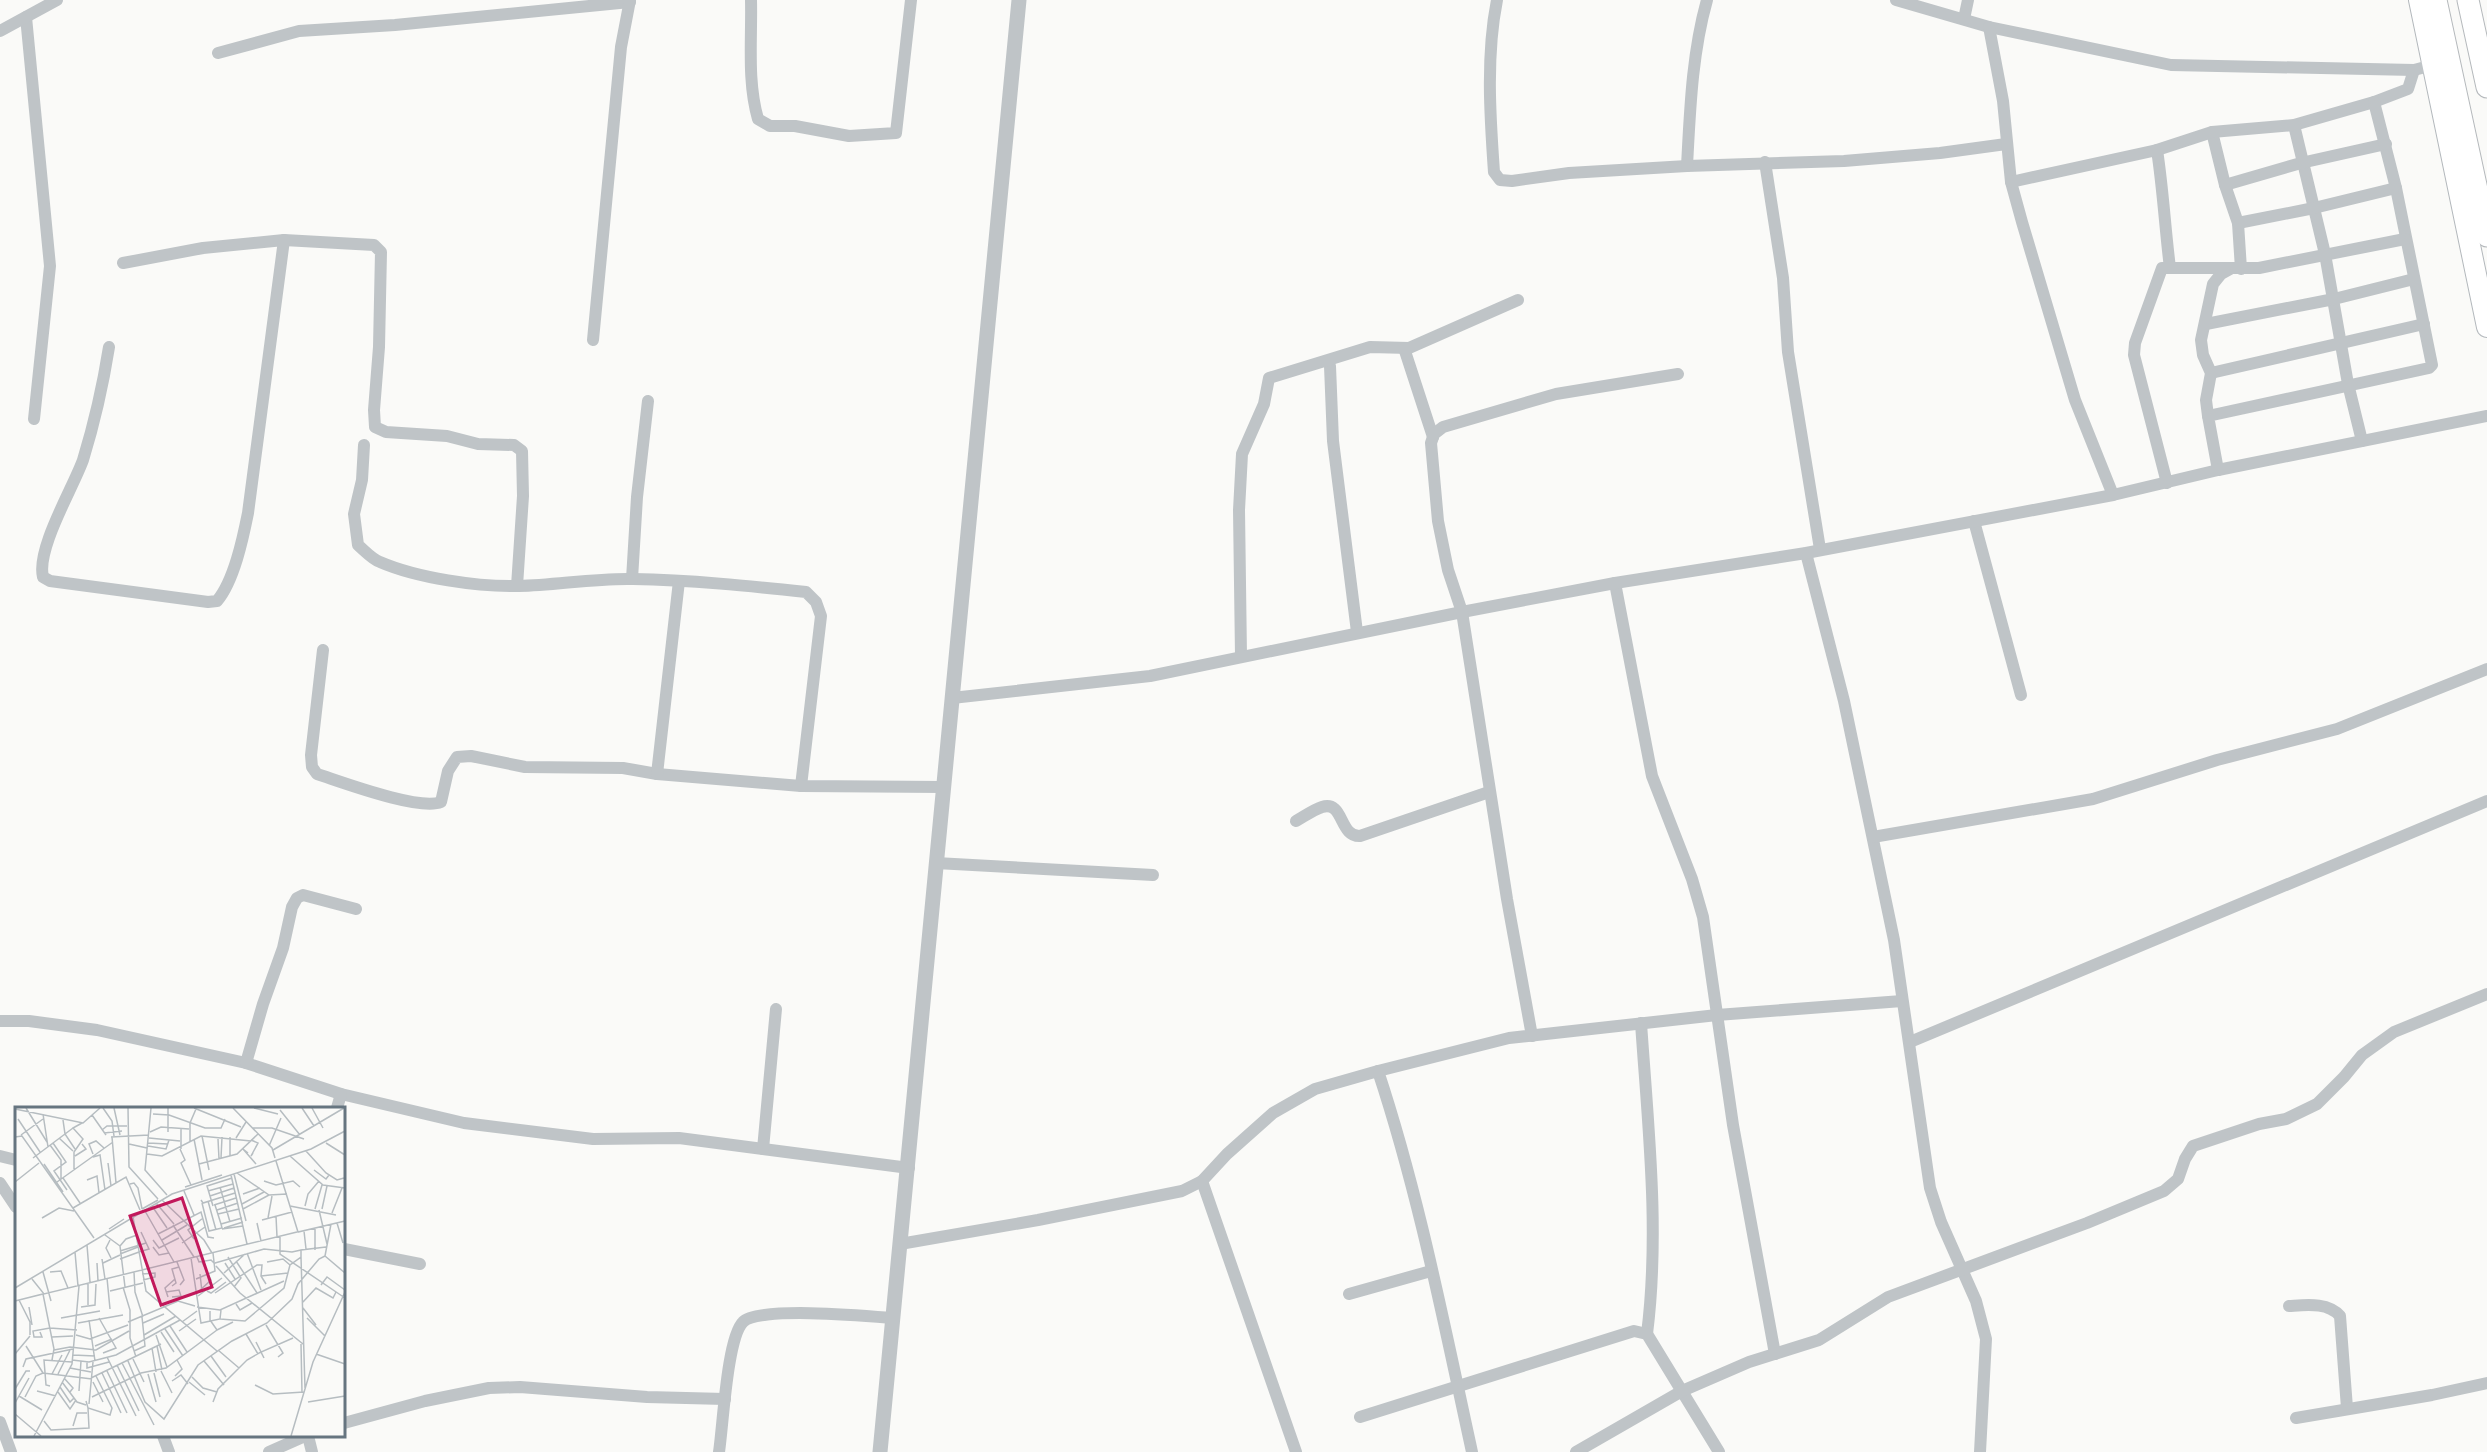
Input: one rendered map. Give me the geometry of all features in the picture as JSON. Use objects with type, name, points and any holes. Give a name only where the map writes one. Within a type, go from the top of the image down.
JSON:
[{"type":"highway","points":[[2436,0],[2487,236]]},
{"type":"highway","points":[[2468,0],[2487,87]]},
{"type":"main road","points":[[2419,0],[2424,68],[2487,327]]},
{"type":"street","points":[[0,32],[57,0]]},
{"type":"street","points":[[751,0],[750,38],[754,105],[758,118],[770,126],[795,126],[849,136],[896,133],[911,0]]},
{"type":"street","points":[[880,1452],[909,1168],[943,787],[1019,0]]},
{"type":"street","points":[[1497,0],[1493,22],[1491,79],[1494,172],[1500,180],[1512,181],[1569,173],[1687,166],[1856,160],[1940,153],[2006,144]]},
{"type":"street","points":[[1687,166],[1692,90],[1707,0]]},
{"type":"street","points":[[1896,0],[1989,27],[2171,65],[2424,68]]},
{"type":"street","points":[[1964,20],[1968,0]]},
{"type":"street","points":[[218,53],[299,31],[395,25],[630,1],[621,47],[593,340]]},
{"type":"street","points":[[26,17],[50,267],[34,419]]},
{"type":"street","points":[[1989,27],[2003,101],[2012,182],[2075,400],[2113,495]]},
{"type":"street","points":[[2012,182],[2157,150],[2212,132],[2294,125],[2374,102],[2408,89],[2424,68]]},
{"type":"street","points":[[2208,416],[2429,368],[2432,362],[2396,188],[2374,102]]},
{"type":"street","points":[[2294,125],[2301,163],[2325,254],[2348,384],[2362,441]]},
{"type":"street","points":[[2212,132],[2225,186],[2238,223],[2235,269]]},
{"type":"street","points":[[2225,186],[2301,163],[2386,144]]},
{"type":"street","points":[[2157,150],[2165,203],[2164,220],[2170,268]]},
{"type":"street","points":[[1766,162],[1783,278],[1788,352],[1820,549]]},
{"type":"street","points":[[2238,223],[2396,188]]},
{"type":"street","points":[[2167,483],[2134,355],[2135,343],[2160,270],[2164,267],[2259,268],[2405,239]]},
{"type":"street","points":[[110,347],[104,380],[82,461],[64,498],[50,538],[41,571],[43,577],[50,581],[208,602],[217,601],[229,578],[243,537],[248,513],[284,240]]},
{"type":"street","points":[[123,263],[203,248],[284,240],[365,242],[374,245],[381,252],[375,427],[386,432],[447,436],[478,444],[514,445],[522,451],[523,496],[517,586]]},
{"type":"street","points":[[2218,470],[2206,400],[2211,373],[2202,346],[2202,333],[2206,324],[2213,284],[2221,274],[2235,269]]},
{"type":"street","points":[[2206,324],[2334,299],[2414,279]]},
{"type":"street","points":[[1241,657],[1239,510],[1242,454],[1264,404],[1269,378],[1370,347],[1409,348],[1518,300]]},
{"type":"street","points":[[2211,373],[2424,324]]},
{"type":"street","points":[[1404,348],[1433,437]]},
{"type":"street","points":[[1330,366],[1333,441],[1357,632]]},
{"type":"street","points":[[1532,1036],[1489,792],[1462,612],[1448,570],[1438,521],[1431,443],[1433,437],[1443,427],[1532,400],[1678,374]]},
{"type":"street","points":[[632,579],[637,497],[648,401]]},
{"type":"street","points":[[952,698],[1150,676],[1357,632],[1615,583],[1806,553],[2113,495],[2218,470],[2487,416]]},
{"type":"street","points":[[364,445],[362,480],[354,514],[358,545],[377,561],[406,571],[449,580],[517,586],[597,579],[632,579],[806,592],[816,602],[821,616],[801,786]]},
{"type":"street","points":[[1974,521],[2021,695]]},
{"type":"street","points":[[1806,553],[1844,701],[1894,940],[1930,1188],[1941,1222],[1976,1302],[1986,1339],[1980,1452]]},
{"type":"street","points":[[657,774],[679,581]]},
{"type":"street","points":[[1615,583],[1652,776],[1692,879],[1703,917],[1739,1159],[1775,1354]]},
{"type":"street","points":[[323,650],[311,755],[312,767],[317,774],[369,791],[434,805],[441,802],[448,771],[457,757],[471,756],[525,767],[623,768],[657,774],[801,786],[943,787]]},
{"type":"street","points":[[1873,837],[2093,799],[2217,760],[2337,729],[2487,669]]},
{"type":"street","points":[[1296,820],[1324,806],[1332,807],[1336,809],[1347,832],[1353,837],[1360,836],[1489,792]]},
{"type":"street","points":[[1910,1042],[2487,801]]},
{"type":"street","points":[[936,863],[1153,875]]},
{"type":"street","points":[[246,1063],[263,1004],[283,948],[292,907],[297,898],[303,895],[356,909]]},
{"type":"street","points":[[1576,1452],[1682,1391],[1749,1362],[1819,1340],[1888,1297],[2021,1246],[2087,1224],[2164,1191],[2178,1179],[2185,1159],[2193,1146],[2249,1127],[2286,1119],[2317,1104],[2362,1055],[2394,1032],[2487,994]]},
{"type":"street","points":[[900,1244],[1182,1191],[1202,1181],[1227,1154],[1274,1113],[1315,1089],[1509,1038],[1641,1023],[1902,1001]]},
{"type":"street","points":[[763,1149],[776,1009]]},
{"type":"street","points":[[0,1021],[29,1021],[97,1030],[246,1063],[341,1094],[464,1123],[593,1139],[679,1138],[909,1168]]},
{"type":"street","points":[[1641,1023],[1652,1171],[1653,1287],[1647,1334],[1719,1452]]},
{"type":"street","points":[[1378,1071],[1397,1130],[1472,1452]]},
{"type":"street","points":[[337,1107],[341,1094]]},
{"type":"street","points":[[0,1156],[15,1160]]},
{"type":"street","points":[[1202,1181],[1296,1452]]},
{"type":"street","points":[[0,1183],[15,1206]]},
{"type":"street","points":[[345,1249],[420,1264]]},
{"type":"street","points":[[1349,1294],[1431,1271]]},
{"type":"street","points":[[2289,1306],[2317,1305],[2334,1309],[2340,1316],[2347,1408]]},
{"type":"street","points":[[719,1452],[724,1400],[735,1338],[743,1322],[755,1316],[831,1314],[892,1318]]},
{"type":"street","points":[[1360,1417],[1634,1330],[1647,1334]]},
{"type":"street","points":[[2296,1418],[2432,1395],[2487,1383]]},
{"type":"street","points":[[345,1423],[425,1401],[489,1388],[520,1387],[647,1397],[724,1400]]},
{"type":"street","points":[[0,1422],[11,1452]]},
{"type":"street","points":[[162,1437],[169,1452]]},
{"type":"street","points":[[269,1452],[304,1437]]},
{"type":"street","points":[[306,1437],[312,1452]]}]
